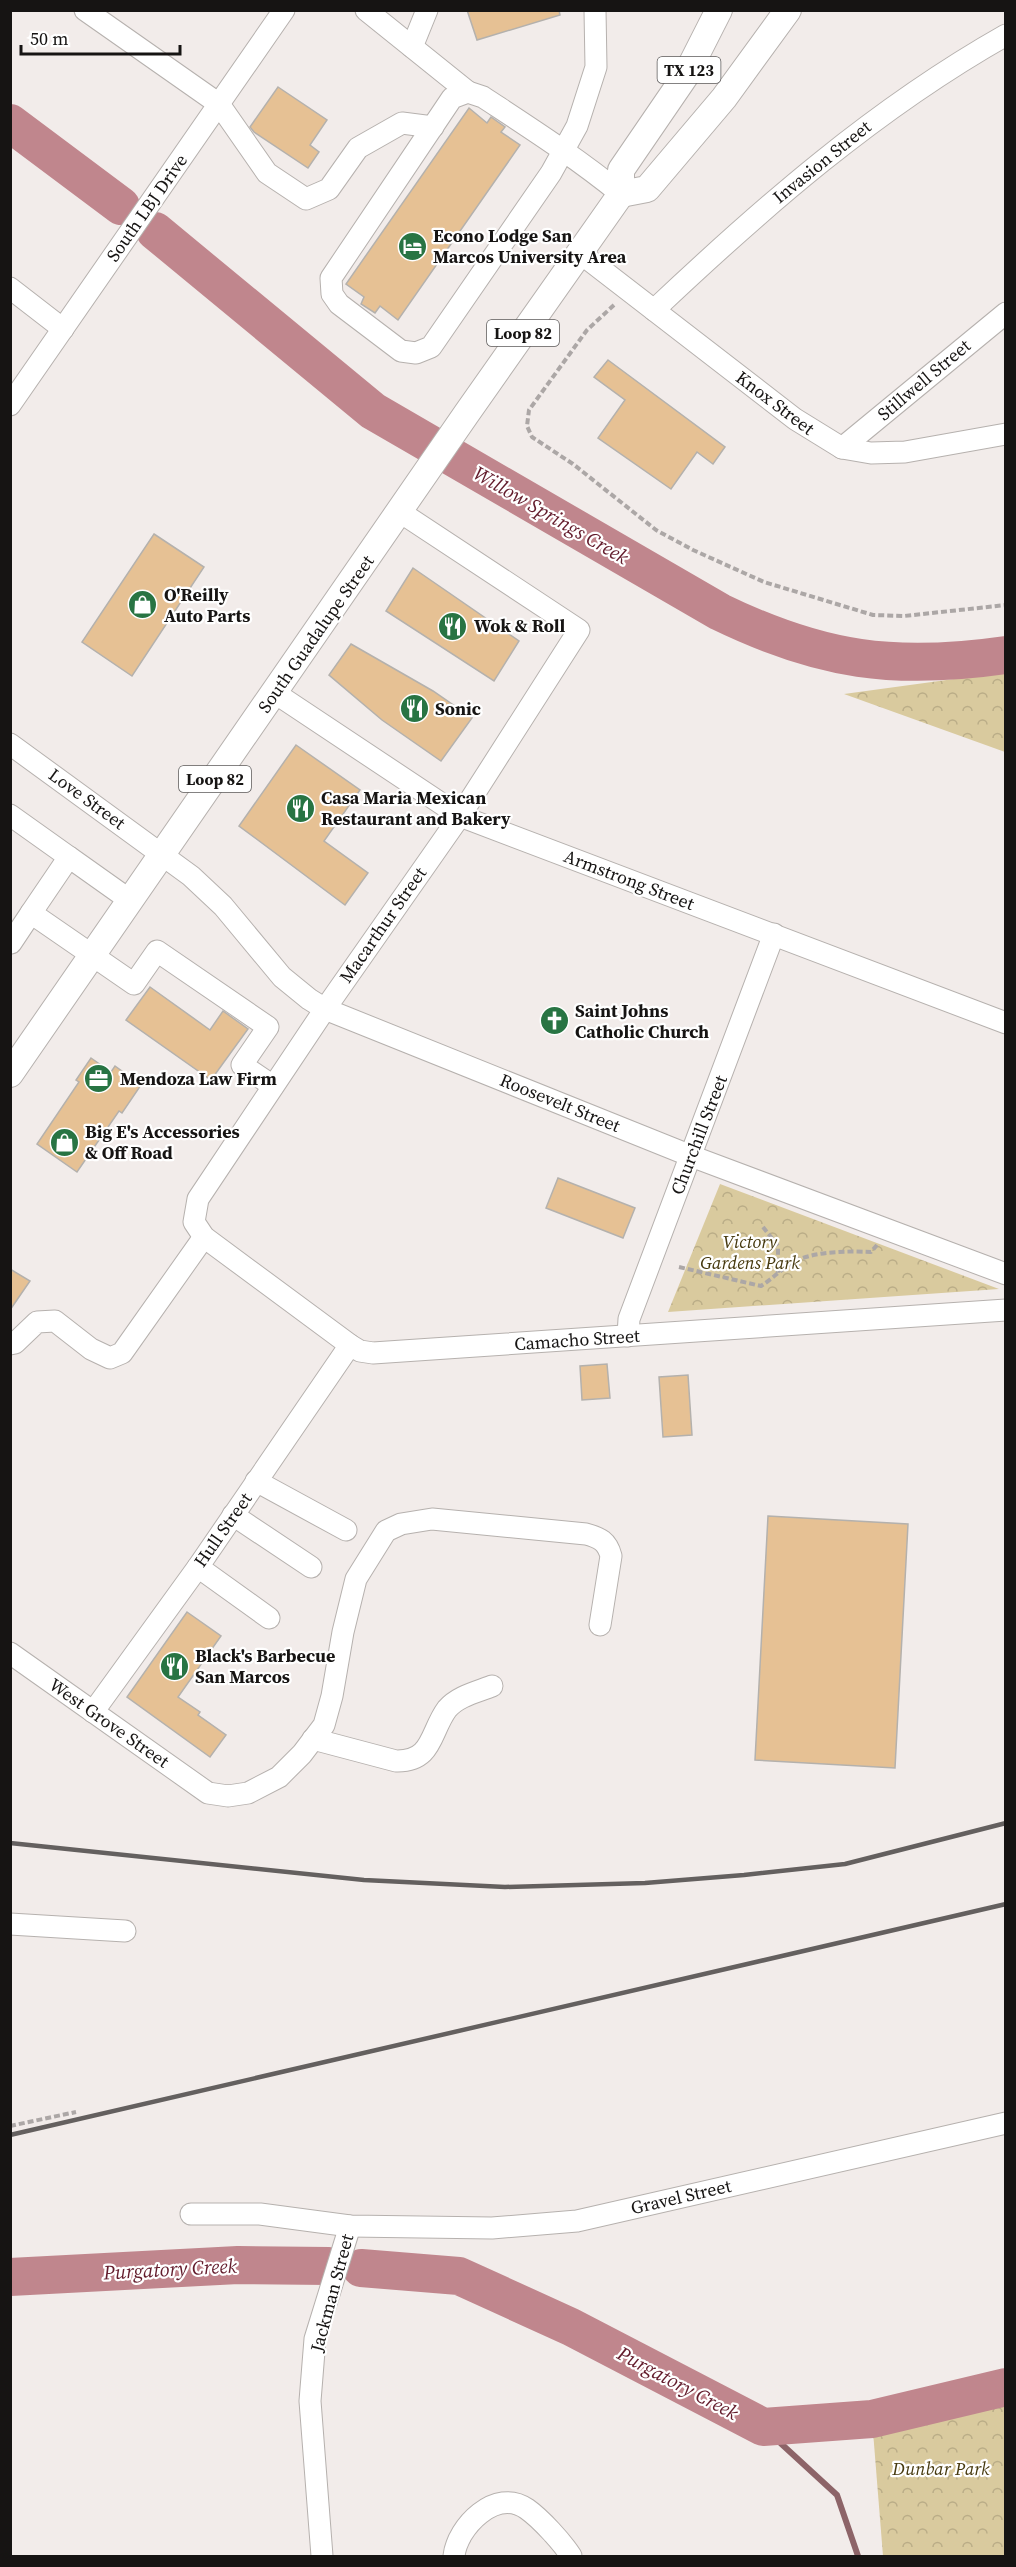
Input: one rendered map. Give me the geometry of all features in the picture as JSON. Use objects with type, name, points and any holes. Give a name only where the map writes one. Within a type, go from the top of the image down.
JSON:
[{"type":"main road","name":"South Guadalupe Street","points":[[10,1074],[163,856],[467,412],[621,194],[621,170],[686,75],[719,10]]},
{"type":"main road","points":[[621,194],[647,189],[724,98],[788,10]]},
{"type":"street","points":[[85,10],[219,104],[267,173],[306,199],[328,189],[358,148],[402,123],[433,127]]},
{"type":"street","name":"South LBJ Drive","points":[[10,405],[284,10]]},
{"type":"street","points":[[412,47],[427,10]]},
{"type":"street","points":[[468,92],[452,98],[331,278],[332,294],[339,304],[401,351],[416,353],[431,347],[564,150],[577,126],[596,67],[595,10]]},
{"type":"street","points":[[380,15],[412,47],[468,92],[483,97],[564,150],[621,194]]},
{"type":"street","name":"Invasion Street","points":[[654,310],[730,238],[813,168],[873,121],[970,55],[1005,35]]},
{"type":"street","name":"Knox Street","points":[[580,253],[795,419],[842,448],[871,453],[905,452],[1005,434]]},
{"type":"street","points":[[10,288],[63,329]]},
{"type":"street","name":"Stillwell Street","points":[[842,448],[1005,313]]},
{"type":"street","name":"Macarthur Street","points":[[199,1229],[198,1199],[325,1009],[460,816],[579,630],[400,512]]},
{"type":"street","name":"Armstrong Street","points":[[275,693],[460,816],[1005,1023]]},
{"type":"street","name":"Love Street","points":[[10,744],[163,856]]},
{"type":"street","points":[[10,815],[131,901]]},
{"type":"street","name":"Roosevelt Street","points":[[163,856],[191,876],[223,906],[282,977],[325,1009],[691,1156],[1005,1274]]},
{"type":"street","points":[[11,943],[69,857]]},
{"type":"street","points":[[31,914],[134,984],[157,951],[268,1028],[242,1065],[273,1086]]},
{"type":"street","name":"Churchill Street","points":[[628,1336],[629,1319],[774,934]]},
{"type":"street","points":[[10,1344],[15,1343],[37,1322],[55,1321],[91,1349],[110,1358],[122,1353],[199,1229]]},
{"type":"street","name":"Camacho Street","points":[[199,1229],[350,1345],[360,1351],[373,1353],[1005,1310]]},
{"type":"street","name":"Hull Street","points":[[93,1712],[198,1567],[350,1345]]},
{"type":"street","points":[[256,1481],[346,1530]]},
{"type":"street","points":[[233,1515],[311,1567]]},
{"type":"street","points":[[492,1686],[462,1697],[447,1709],[429,1745],[419,1756],[409,1761],[396,1761],[314,1739],[324,1725],[332,1696],[343,1632],[356,1579],[386,1531],[401,1524],[432,1520],[586,1534],[600,1538],[608,1545],[611,1556],[600,1625]]},
{"type":"street","points":[[198,1567],[269,1618]]},
{"type":"street","name":"West Grove Street","points":[[10,1653],[208,1793],[228,1796],[248,1793],[279,1777],[314,1739]]},
{"type":"street","points":[[10,1924],[125,1931]]},
{"type":"street","name":"Gravel Street","points":[[350,2226],[492,2228],[577,2221],[1005,2123]]},
{"type":"street","name":"Jackman Street","points":[[191,2214],[260,2214],[350,2226],[315,2339],[310,2402],[315,2498],[321,2556]]},
{"type":"street","points":[[454,2556],[455,2546],[475,2516],[489,2507],[515,2504],[526,2509],[564,2546],[571,2556]]},
{"type":"path","points":[[628,290],[587,330],[529,410],[527,426],[532,437],[573,464],[656,530],[693,550],[764,582],[873,615],[904,616],[1005,605]]},
{"type":"path","points":[[763,1227],[778,1246],[778,1275]]},
{"type":"path","points":[[679,1267],[761,1286],[795,1261],[850,1251],[871,1252],[875,1249],[884,1228]]},
{"type":"path","points":[[10,2126],[76,2112]]},
{"type":"green space","points":[[1005,672],[1005,752],[844,694]]},
{"type":"green space","name":"Victory Gardens Park","points":[[720,1184],[999,1289],[668,1312]]},
{"type":"green space","name":"Dunbar Park","points":[[1005,2388],[1005,2556],[883,2556],[872,2419]]},
{"type":"building","points":[[467,10],[559,10],[560,15],[477,40]]},
{"type":"building","points":[[278,87],[327,120],[310,145],[319,152],[308,168],[250,127]]},
{"type":"building","name":"Econo Lodge San Marcos University Area","points":[[469,108],[487,123],[491,117],[505,127],[501,132],[520,145],[398,320],[380,306],[375,313],[361,304],[364,297],[346,284]]},
{"type":"building","points":[[608,360],[725,447],[713,464],[697,452],[671,489],[598,438],[625,400],[594,377]]},
{"type":"building","name":"O'Reilly Auto Parts","points":[[154,534],[204,567],[132,676],[82,642]]},
{"type":"building","name":"Wok & Roll","points":[[413,568],[519,641],[494,681],[386,611]]},
{"type":"building","name":"Sonic","points":[[351,644],[433,691],[472,718],[441,761],[382,720],[329,675]]},
{"type":"building","name":"Casa Maria Mexican Restaurant and Bakery","points":[[296,745],[360,790],[324,841],[368,873],[345,905],[239,826]]},
{"type":"building","points":[[150,987],[210,1030],[223,1011],[248,1029],[211,1080],[126,1020]]},
{"type":"building","points":[[91,1058],[111,1072],[115,1066],[141,1085],[122,1113],[119,1111],[77,1172],[37,1144],[79,1082],[76,1080]]},
{"type":"building","points":[[558,1178],[635,1208],[623,1238],[546,1208]]},
{"type":"building","points":[[10,1269],[30,1281],[10,1310]]},
{"type":"building","points":[[607,1364],[610,1398],[582,1400],[580,1366]]},
{"type":"building","points":[[688,1375],[692,1435],[663,1437],[659,1377]]},
{"type":"building","points":[[768,1516],[908,1524],[895,1768],[755,1760]]},
{"type":"building","name":"Black's Barbecue San Marcos","points":[[187,1612],[221,1636],[178,1697],[200,1712],[198,1715],[226,1735],[210,1757],[127,1697]]},
{"type":"waterway","name":"Willow Springs Creek","points":[[10,123],[121,206]]},
{"type":"waterway","name":"Willow Springs Creek","points":[[155,231],[373,411],[720,612],[792,642],[859,658],[929,662],[1006,655]]},
{"type":"waterway","name":"Purgatory Creek","points":[[10,2277],[238,2265],[329,2266]]},
{"type":"waterway","name":"Purgatory Creek","points":[[361,2268],[459,2276],[571,2327],[763,2427],[872,2419],[1006,2387]]},
{"type":"waterway","points":[[763,2427],[837,2495],[858,2556]]},
{"type":"railway","points":[[10,1843],[364,1880],[505,1887],[645,1883],[845,1864],[1006,1823]]},
{"type":"railway","points":[[10,2135],[1006,1904]]},
{"type":"place","name":"Econo Lodge San Marcos University Area","points":[[412,246]]},
{"type":"place","name":"O'Reilly Auto Parts","points":[[143,605]]},
{"type":"place","name":"Wok & Roll","points":[[453,626]]},
{"type":"place","name":"Sonic","points":[[414,709]]},
{"type":"place","name":"Casa Maria Mexican Restaurant and Bakery","points":[[300,808]]},
{"type":"place","name":"Saint Johns Catholic Church","points":[[554,1021]]},
{"type":"place","name":"Mendoza Law Firm","points":[[99,1079]]},
{"type":"place","name":"Big E's Accessories & Off Road","points":[[64,1142]]},
{"type":"place","name":"Black's Barbecue San Marcos","points":[[174,1666]]}]
